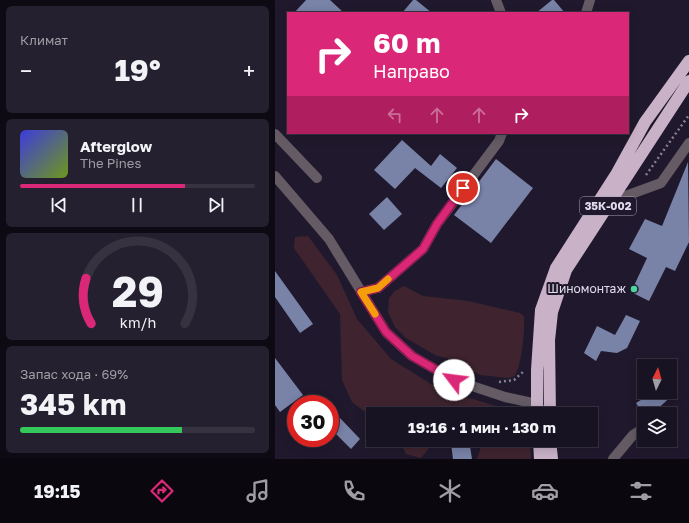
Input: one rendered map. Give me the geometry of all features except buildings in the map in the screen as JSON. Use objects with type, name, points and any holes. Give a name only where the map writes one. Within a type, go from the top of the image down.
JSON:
[{"type":"highway","points":[[540,407],[537,363],[541,310],[556,268],[617,173],[645,122],[689,61]]},
{"type":"highway","name":"35К-002","points":[[550,394],[549,340],[551,312],[566,270],[689,81]]},
{"type":"highway","points":[[550,394],[550,407]]},
{"type":"highway","points":[[539,447],[540,459]]},
{"type":"highway","points":[[551,447],[552,459]]},
{"type":"street","points":[[496,0],[501,12]]},
{"type":"street","points":[[586,12],[590,0]]},
{"type":"street","points":[[275,134],[317,178]]},
{"type":"street","points":[[361,292],[378,288],[423,249],[437,224],[499,141],[502,134]]},
{"type":"street","points":[[611,201],[661,183],[689,143]]},
{"type":"street","points":[[275,176],[329,238],[386,332],[412,356],[454,380],[530,407]]},
{"type":"street","points":[[542,407],[550,394]]},
{"type":"street","points":[[613,459],[633,435],[637,432]]},
{"type":"path","points":[[633,194],[689,115]]},
{"type":"path","points":[[492,380],[500,382],[514,380]]},
{"type":"shaded area","points":[[308,236],[337,275],[357,319],[391,359],[431,384],[457,396],[499,407],[366,407],[366,413],[352,402],[342,380],[340,314],[294,248],[295,237]]},
{"type":"shaded area","points":[[404,286],[423,296],[468,301],[520,313],[524,316],[521,354],[515,375],[509,378],[480,375],[449,359],[435,355],[406,338],[395,327],[388,312],[389,298],[395,291]]},
{"type":"shaded area","points":[[402,447],[430,447],[421,458],[406,454]]},
{"type":"shaded area","points":[[481,447],[530,447],[531,459],[477,459]]},
{"type":"slow traffic","points":[[375,314],[361,292],[378,288],[388,279]]},
{"type":"place","name":"Шиномонтаж","points":[[634,289]]},
{"type":"route","points":[[454,380],[412,356],[386,332],[361,292],[378,288],[423,249],[437,224],[463,188]]}]
